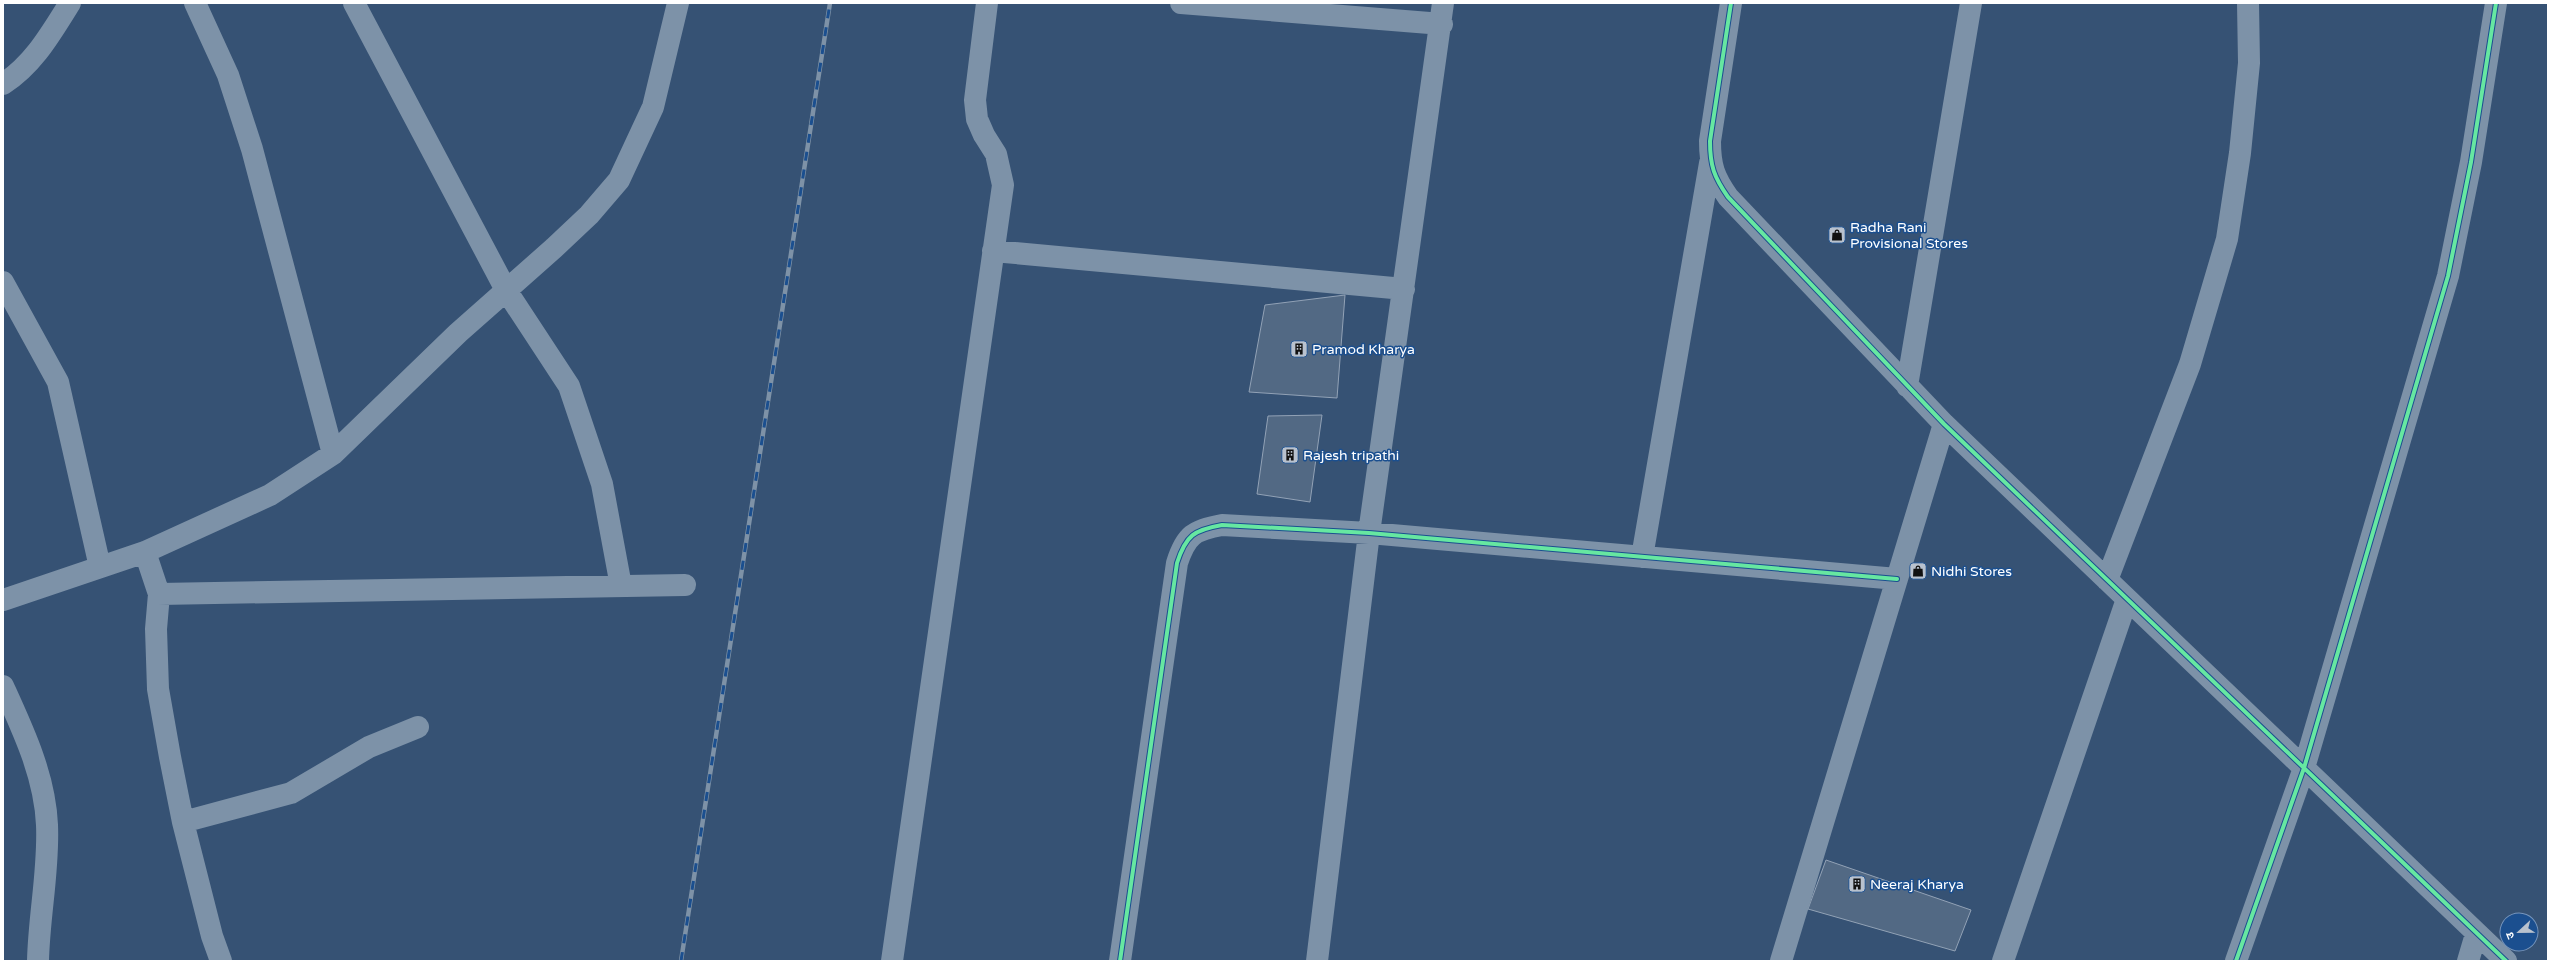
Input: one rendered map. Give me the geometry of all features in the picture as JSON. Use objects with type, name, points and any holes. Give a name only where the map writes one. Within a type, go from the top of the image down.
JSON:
[{"type":"street","points":[[3,84],[15,76],[38,54],[70,3]]},
{"type":"street","points":[[195,3],[228,75],[252,149],[333,454]]},
{"type":"street","points":[[354,3],[506,290],[569,386],[602,484],[621,586]]},
{"type":"street","points":[[3,600],[145,552],[270,495],[333,454],[458,332],[589,215],[619,180],[653,107],[678,3]]},
{"type":"street","points":[[892,961],[1003,185],[996,154],[984,135],[977,119],[975,100],[986,3]]},
{"type":"street","points":[[1182,3],[1442,24]]},
{"type":"street","points":[[1317,961],[1369,533],[1442,24],[1443,3]]},
{"type":"street","points":[[1642,557],[1710,162],[1710,142],[1731,3]]},
{"type":"street","points":[[1907,386],[1971,3]]},
{"type":"street","points":[[2107,580],[2190,364],[2227,239],[2240,153],[2249,63],[2248,3]]},
{"type":"street","points":[[2236,961],[2304,768],[2448,276],[2471,162],[2496,3]]},
{"type":"street","points":[[1710,162],[1717,181],[1744,216],[1944,424],[2476,934],[2506,961]]},
{"type":"street","points":[[993,251],[1404,289]]},
{"type":"street","points":[[3,282],[58,382],[100,567]]},
{"type":"street","points":[[1781,961],[1944,424]]},
{"type":"street","points":[[1120,961],[1177,563],[1182,546],[1191,535],[1204,528],[1222,525],[1369,533],[1897,579]]},
{"type":"street","points":[[145,552],[159,594],[156,629],[158,689],[183,822],[212,936],[221,961]]},
{"type":"street","points":[[159,594],[685,585]]},
{"type":"street","points":[[2003,961],[2127,599]]},
{"type":"street","points":[[3,686],[30,746],[47,823],[47,870],[39,930],[38,961]]},
{"type":"street","points":[[183,822],[291,793],[369,747],[418,727]]},
{"type":"street","points":[[2468,961],[2476,934]]},
{"type":"building","name":"Pramod Kharya","points":[[1345,295],[1337,398],[1249,392],[1265,305]]},
{"type":"building","name":"Rajesh tripathi","points":[[1322,415],[1310,502],[1257,494],[1268,416]]},
{"type":"building","name":"Neeraj Kharya","points":[[1826,860],[1971,910],[1955,951],[1808,909]]},
{"type":"railway","points":[[681,961],[830,3]]},
{"type":"cycle path","points":[[1731,3],[1710,141],[1714,171],[1719,183],[1728,197],[1944,424],[2506,961]]},
{"type":"cycle path","points":[[2236,961],[2304,768],[2448,276],[2471,162],[2496,3]]},
{"type":"cycle path","points":[[1120,961],[1177,563],[1188,540],[1192,535],[1204,529],[1222,525],[1369,533],[1897,579]]},
{"type":"place","name":"Radha Rani Provisional Stores","points":[[1837,235]]},
{"type":"place","name":"Pramod Kharya","points":[[1299,349]]},
{"type":"place","name":"Rajesh tripathi","points":[[1290,455]]},
{"type":"place","name":"Nidhi Stores","points":[[1918,571]]},
{"type":"place","name":"Neeraj Kharya","points":[[1857,884]]}]
